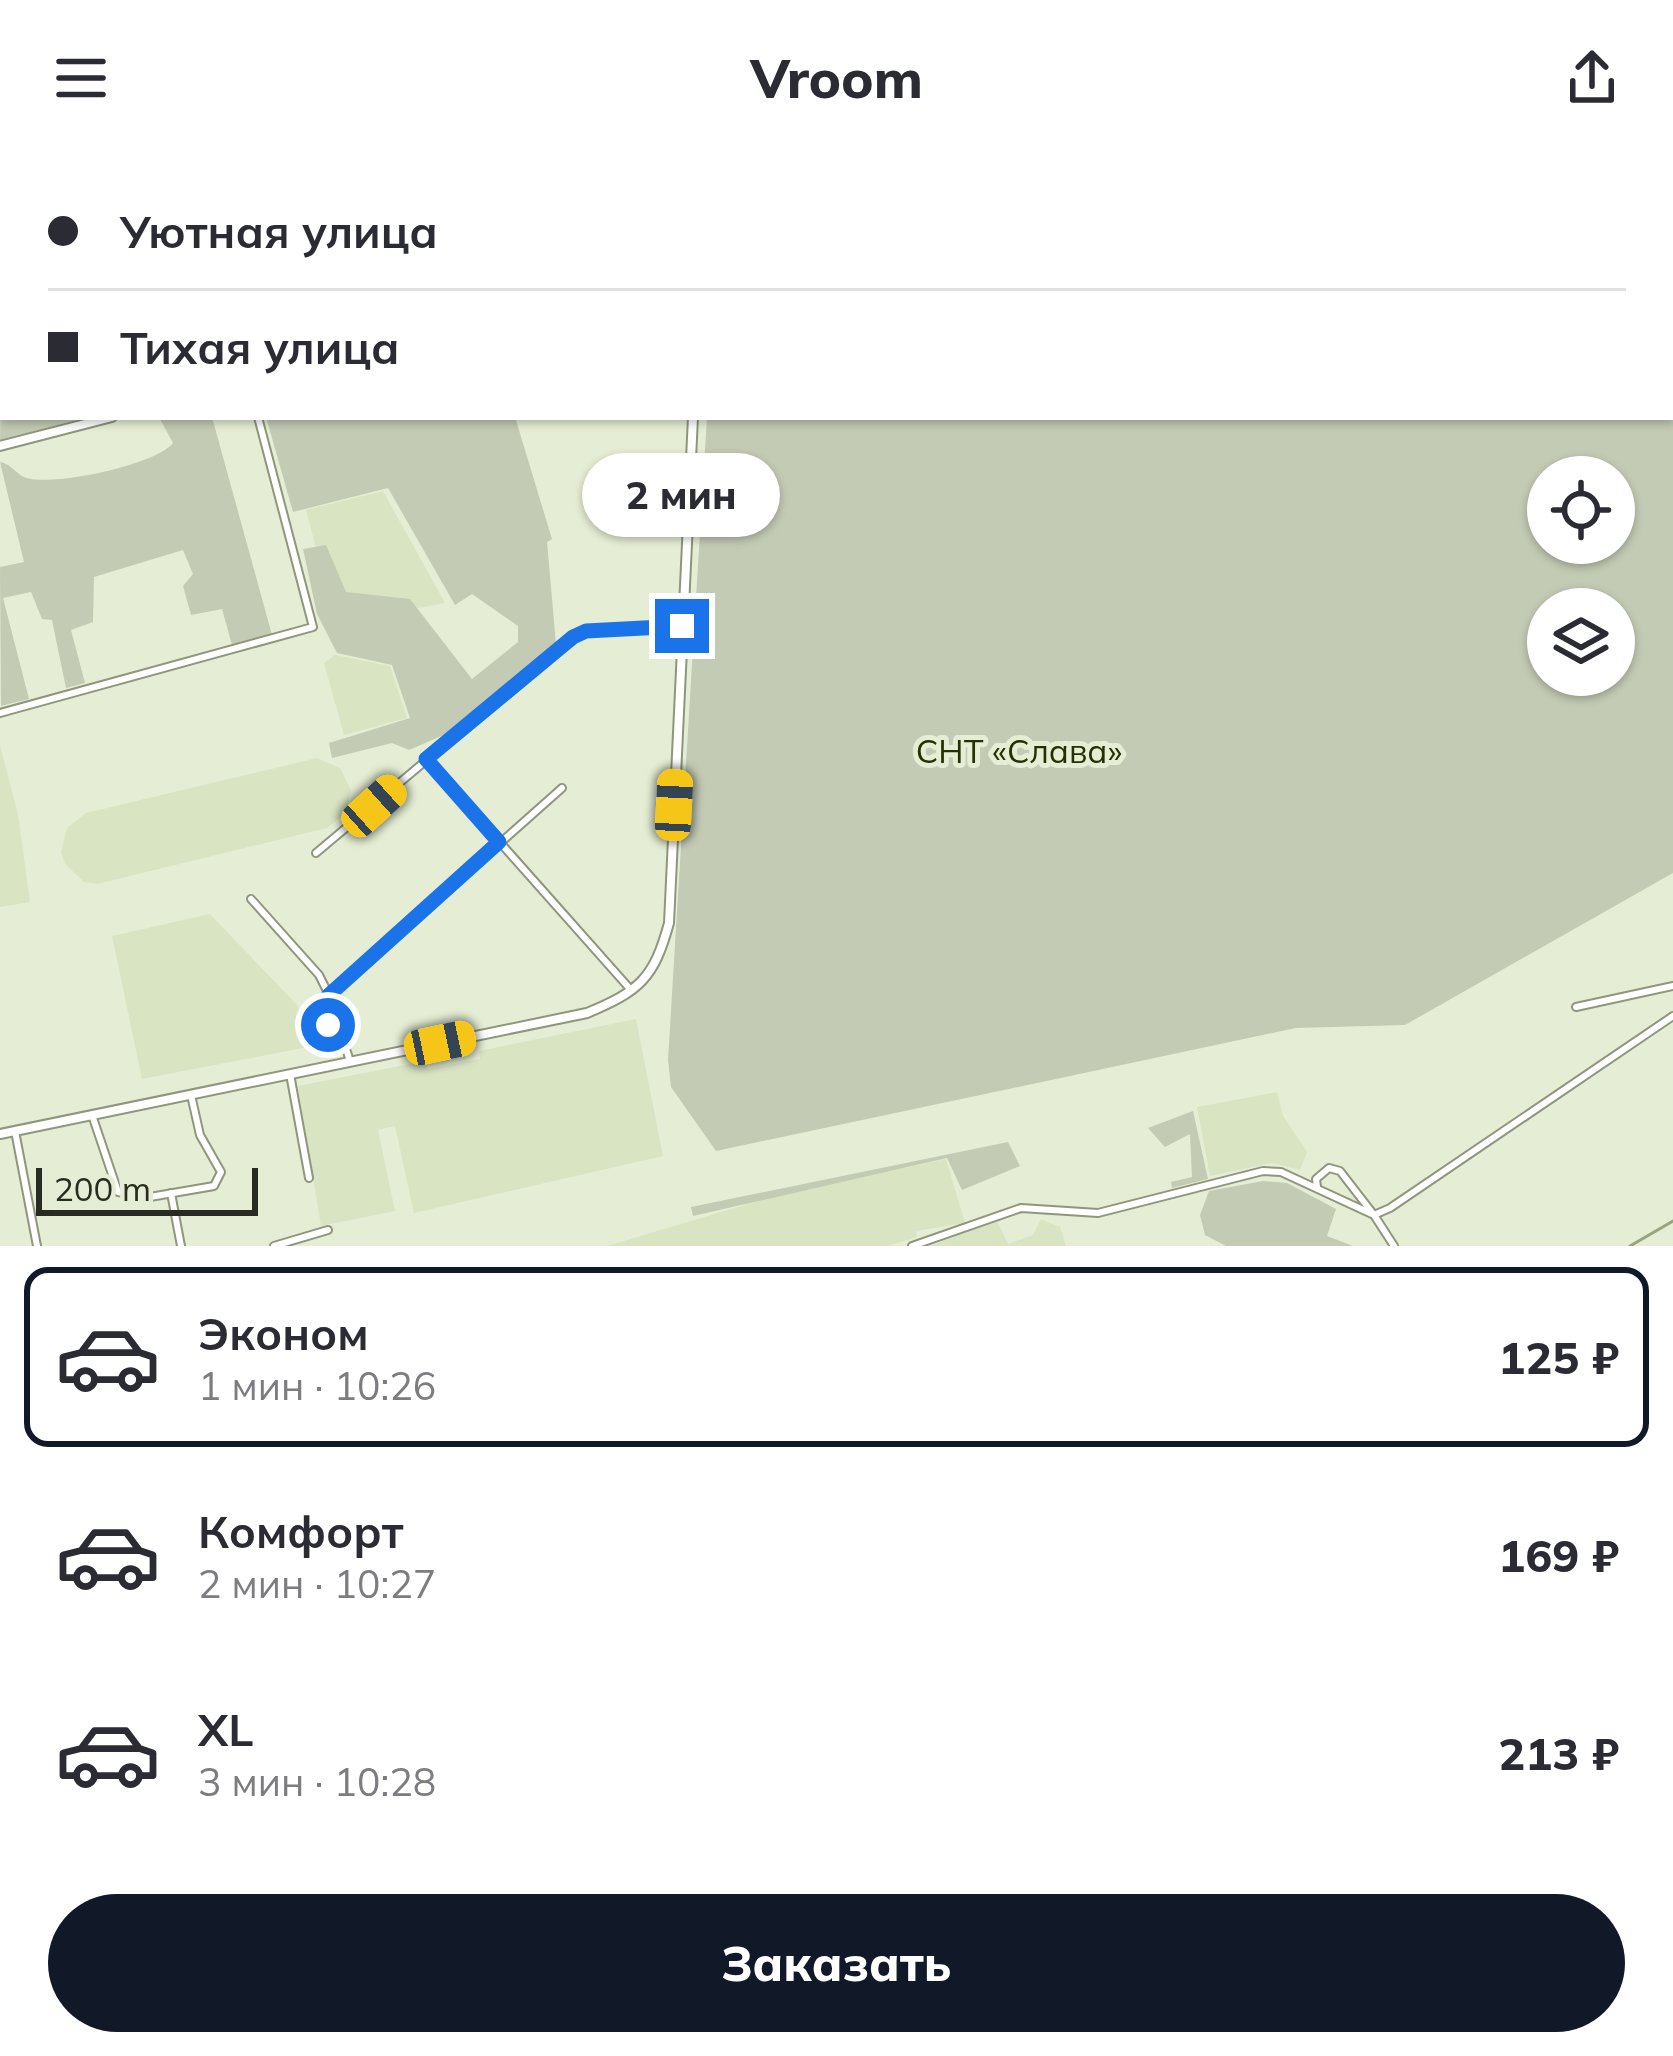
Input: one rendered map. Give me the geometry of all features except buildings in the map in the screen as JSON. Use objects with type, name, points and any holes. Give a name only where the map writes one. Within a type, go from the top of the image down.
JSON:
[{"type":"main road","points":[[0,446],[100,420]]},
{"type":"main road","points":[[0,1134],[587,1012],[632,991],[658,960],[668,922],[693,420]]},
{"type":"street","points":[[0,713],[314,627],[258,420]]},
{"type":"street","points":[[316,853],[573,637],[586,631],[682,626]]},
{"type":"street","points":[[426,759],[632,991]]},
{"type":"street","points":[[350,1062],[345,1040],[328,1025],[321,1008],[329,995],[562,788]]},
{"type":"street","points":[[251,899],[319,975],[329,995]]},
{"type":"street","points":[[1576,1007],[1673,986]]},
{"type":"street","points":[[1373,1215],[1458,1165],[1673,1016]]},
{"type":"street","points":[[290,1074],[309,1178]]},
{"type":"street","points":[[92,1115],[118,1192],[134,1198],[171,1193],[221,1181],[200,1135],[191,1095]]},
{"type":"street","points":[[15,1131],[37,1246]]},
{"type":"street","points":[[1317,1187],[1320,1172],[1340,1171],[1394,1246]]},
{"type":"street","points":[[913,1246],[1021,1208],[1098,1213],[1263,1172],[1281,1172],[1373,1215]]},
{"type":"street","points":[[171,1193],[182,1246]]},
{"type":"street","points":[[274,1246],[328,1231]]},
{"type":"shaded area","points":[[383,491],[445,603],[336,624],[306,510]]},
{"type":"shaded area","points":[[335,655],[390,666],[407,718],[344,735],[324,663]]},
{"type":"shaded area","points":[[0,746],[18,814],[30,902],[0,907]]},
{"type":"shaded area","points":[[317,758],[340,768],[351,790],[346,813],[327,828],[97,884],[84,882],[65,864],[61,852],[67,828],[86,813]]},
{"type":"shaded area","points":[[210,914],[298,1006],[308,1047],[142,1079],[112,936]]},
{"type":"shaded area","points":[[636,1019],[663,1156],[414,1213],[395,1126],[378,1130],[395,1211],[321,1226],[298,1086],[425,1061],[427,1069],[480,1059],[479,1051]]},
{"type":"shaded area","points":[[1277,1092],[1283,1116],[1307,1152],[1300,1170],[1272,1163],[1210,1176],[1197,1107]]},
{"type":"shaded area","points":[[946,1159],[965,1223],[916,1231],[917,1237],[887,1246],[607,1246],[775,1196]]},
{"type":"shaded area","points":[[1041,1219],[1060,1227],[1066,1246],[930,1246],[997,1221],[1008,1244],[1033,1235]]},
{"type":"green space","points":[[0,420],[77,420],[0,440]]},
{"type":"green space","points":[[161,420],[213,420],[272,635],[232,645],[222,609],[191,615],[183,586],[193,574],[183,550],[94,577],[93,622],[71,630],[85,683],[66,688],[52,620],[42,619],[31,592],[3,598],[29,699],[1,706],[0,567],[24,562],[0,462],[24,477],[55,479],[146,459],[173,443]]},
{"type":"green space","points":[[267,420],[516,420],[552,539],[547,542],[556,644],[460,728],[409,750],[392,743],[332,758],[329,743],[410,718],[392,665],[337,653],[317,614],[303,549],[326,545],[346,592],[410,599],[472,679],[518,642],[518,626],[472,594],[455,605],[388,488],[293,512]]},
{"type":"green space","name":"СНТ «Слава»","points":[[707,420],[1673,420],[1673,873],[1405,1025],[1296,1028],[716,1151],[671,1087],[668,1060]]},
{"type":"green space","points":[[1193,1111],[1208,1179],[1172,1188],[1171,1182],[1192,1177],[1190,1134],[1165,1147],[1148,1128]]},
{"type":"green space","points":[[1008,1142],[1020,1166],[962,1190],[947,1158],[693,1216],[691,1207]]},
{"type":"green space","points":[[1263,1181],[1287,1183],[1336,1209],[1327,1236],[1353,1246],[1226,1246],[1205,1235],[1200,1215],[1209,1191]]},
{"type":"waterway","points":[[1630,1246],[1673,1221]]},
{"type":"route","points":[[328,1025],[321,1008],[329,995],[499,842],[426,759],[487,714],[573,637],[586,631],[682,626]]}]
